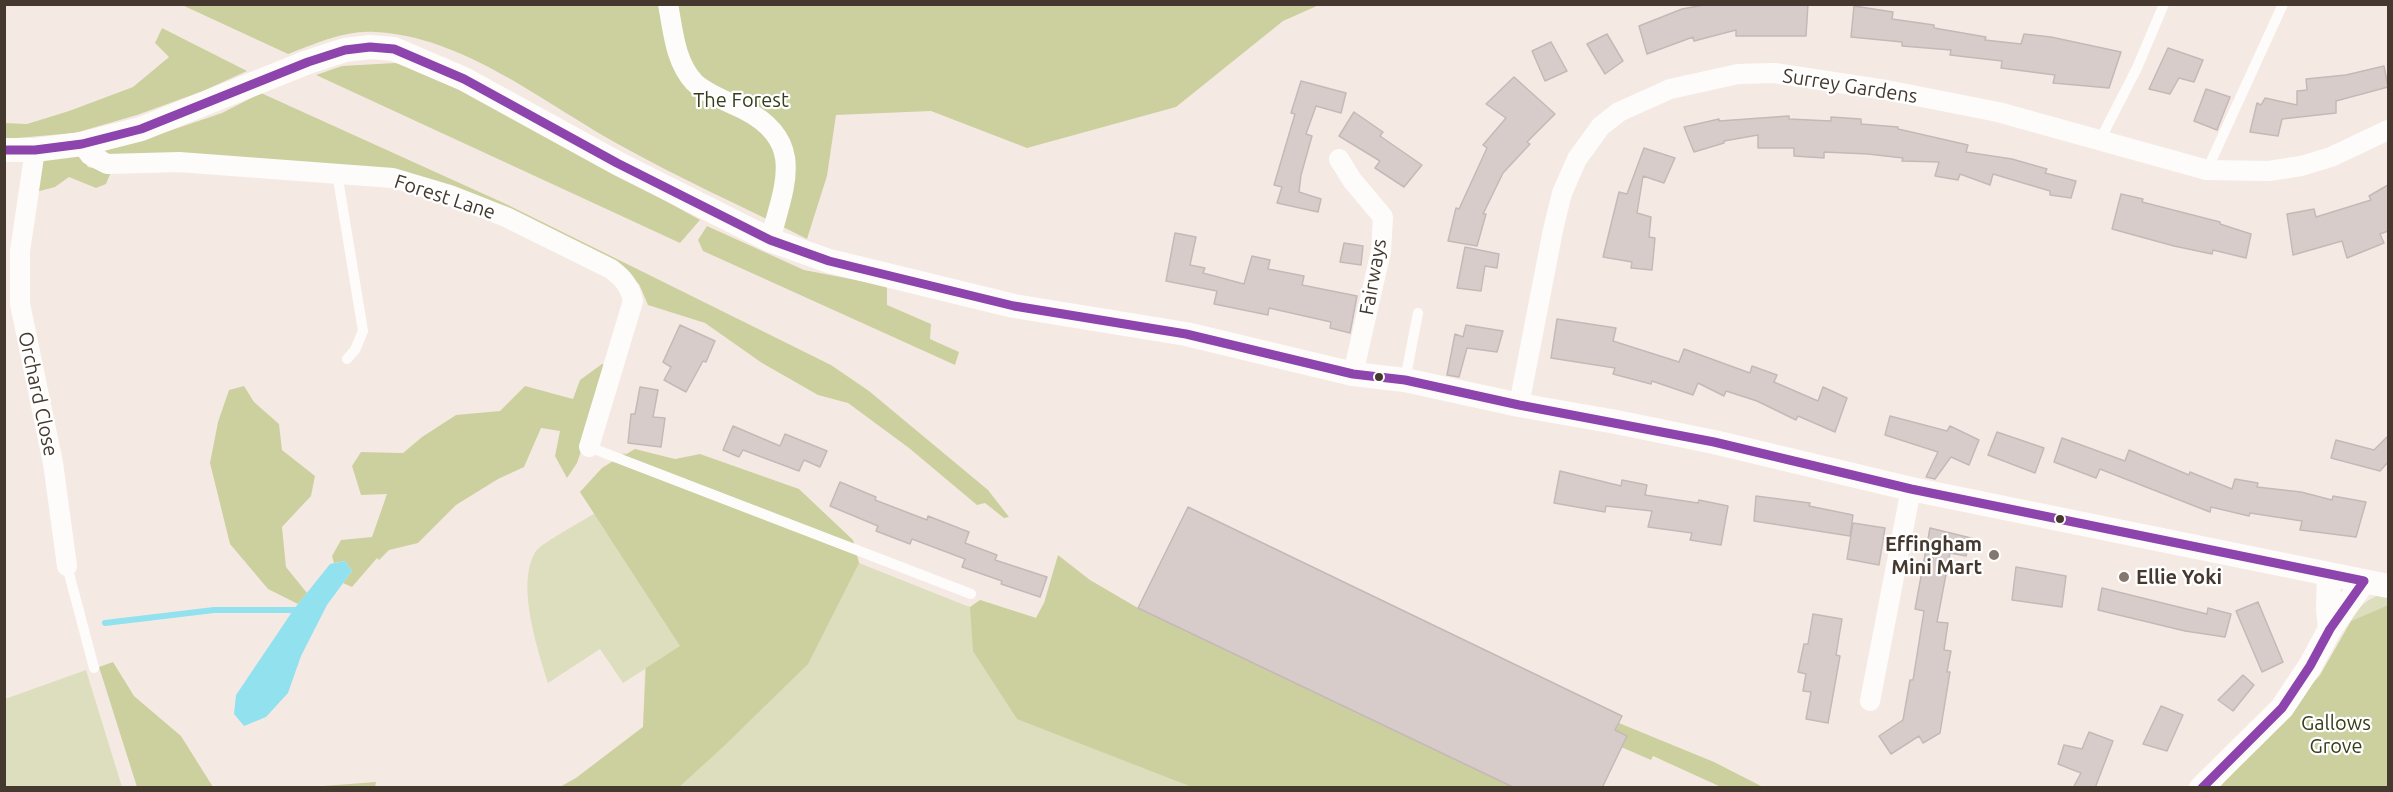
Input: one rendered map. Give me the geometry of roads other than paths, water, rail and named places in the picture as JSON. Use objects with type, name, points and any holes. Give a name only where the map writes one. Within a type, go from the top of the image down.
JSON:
[{"type":"street","points":[[668,4],[680,61],[695,83],[753,114],[771,127],[783,146],[787,166],[784,188],[770,240]]},
{"type":"street","points":[[4,150],[35,150],[82,144],[141,129],[308,62],[345,50],[370,47],[394,49],[464,79],[616,164],[770,240],[829,261],[1014,306],[1186,334],[1353,374],[1405,380],[1519,405],[1714,442],[1911,489],[2388,586]]},
{"type":"street","name":"Surrey Gardens","points":[[1519,405],[1553,230],[1562,193],[1577,159],[1601,126],[1619,112],[1670,89],[1738,74],[1774,73],[1886,90],[1998,112],[2207,170],[2269,171],[2301,166],[2331,157],[2388,130]]},
{"type":"street","name":"Forest Lane","points":[[82,144],[90,155],[107,164],[178,162],[337,172],[393,178],[450,195],[506,218],[611,269],[622,278],[631,291],[632,311],[589,447]]},
{"type":"street","name":"Orchard Close","points":[[35,150],[20,251],[21,304],[53,463],[67,566]]},
{"type":"street","name":"Fairways","points":[[1339,159],[1352,180],[1383,217],[1381,251],[1353,374]]},
{"type":"street","points":[[1870,701],[1911,489]]},
{"type":"street","points":[[2329,574],[2330,629]]},
{"type":"street","points":[[2201,788],[2282,708],[2310,666],[2330,629],[2364,581]]},
{"type":"lane","points":[[2100,140],[2137,68],[2164,4]]},
{"type":"lane","points":[[2207,170],[2283,4]]},
{"type":"lane","points":[[337,172],[363,332],[355,350],[347,359]]},
{"type":"lane","points":[[1405,380],[1418,313]]},
{"type":"lane","points":[[589,447],[971,594]]},
{"type":"lane","points":[[67,566],[94,668]]},
{"type":"water","points":[[345,561],[352,571],[327,605],[301,656],[288,693],[266,717],[244,726],[234,714],[236,695],[294,609],[330,564]]},
{"type":"waterway","points":[[105,623],[214,610],[300,610]]},
{"type":"place","name":"Effingham Mini Mart","points":[[1994,555]]},
{"type":"place","name":"Ellie Yoki","points":[[2124,577]]},
{"type":"park label","name":"The Forest","points":[[741,100]]},
{"type":"park label","name":"Gallows Grove","points":[[2336,734]]}]
